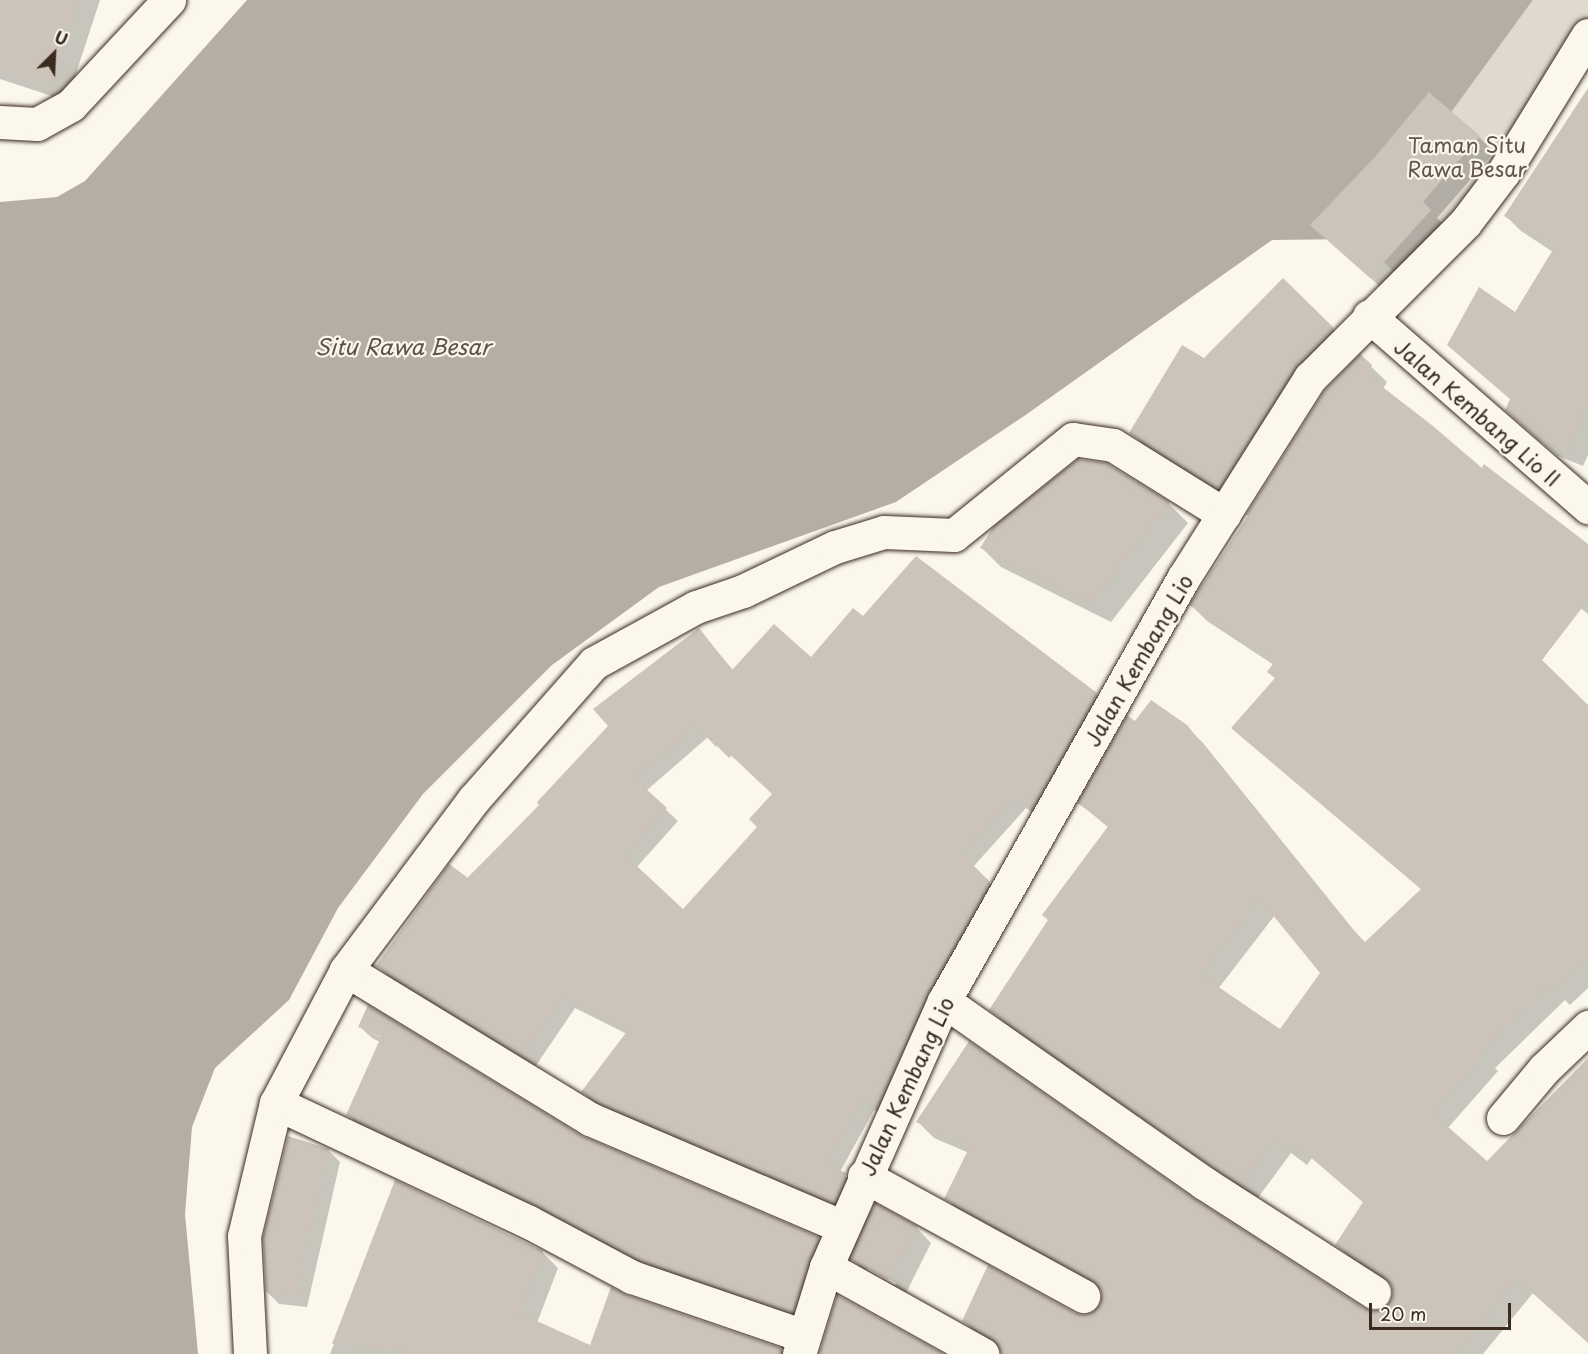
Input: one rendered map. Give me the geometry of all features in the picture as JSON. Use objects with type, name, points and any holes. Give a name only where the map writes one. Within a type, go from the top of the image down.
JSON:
[{"type":"street","points":[[0,122],[37,124],[71,105],[169,0]]},
{"type":"street","name":"Jalan Kembang Lio","points":[[801,1345],[826,1267],[864,1176],[944,1001],[1184,577],[1310,378],[1369,316],[1465,223],[1488,193],[1588,35]]},
{"type":"street","name":"Jalan Kembang Lio II","points":[[1369,316],[1588,507]]},
{"type":"street","points":[[250,1354],[244,1236],[276,1103],[346,970],[474,799],[594,663],[696,607],[743,591],[835,547],[884,532],[954,535],[1073,439],[1113,445],[1224,514]]},
{"type":"street","points":[[346,970],[590,1119],[843,1227]]},
{"type":"street","points":[[944,1001],[1204,1183],[1374,1292]]},
{"type":"street","points":[[1503,1118],[1544,1069],[1588,1028]]},
{"type":"street","points":[[276,1103],[529,1222],[632,1277],[801,1345]]},
{"type":"street","points":[[864,1176],[1083,1296]]},
{"type":"street","points":[[826,1267],[982,1354]]},
{"type":"green space","name":"Taman Situ Rawa Besar","points":[[1533,0],[1588,0],[1588,35],[1405,282],[1359,239]]},
{"type":"water","name":"Situ Rawa Besar","points":[[247,0],[1533,0],[1359,239],[1272,240],[1027,414],[896,502],[659,587],[552,665],[423,794],[338,908],[289,1000],[215,1068],[192,1127],[185,1214],[198,1354],[0,1354],[0,202],[57,197],[85,181]]},
{"type":"building","points":[[0,0],[78,0],[51,85],[0,68]]},
{"type":"building","points":[[1588,88],[1588,402],[1568,451],[1540,441],[1505,410],[1510,399],[1447,345],[1479,287],[1515,312],[1554,248],[1504,216]]},
{"type":"building","points":[[1429,92],[1480,136],[1423,202],[1431,210],[1370,278],[1310,225],[1374,158]]},
{"type":"building","points":[[1283,278],[1334,328],[1294,368],[1218,488],[1129,433],[1182,345],[1204,358]]},
{"type":"building","points":[[1360,354],[1372,365],[1367,375],[1433,426],[1482,468],[1484,464],[1588,544],[1588,600],[1542,660],[1588,705],[1588,958],[1553,990],[1549,986],[1480,1052],[1483,1054],[1432,1113],[1487,1161],[1588,1058],[1588,1343],[1517,1279],[1455,1354],[1001,1354],[992,1338],[962,1321],[988,1265],[1075,1313],[1084,1315],[1093,1312],[1100,1304],[1102,1295],[1099,1286],[1092,1280],[1004,1231],[1005,1229],[944,1199],[970,1146],[916,1122],[969,1041],[1193,1198],[1364,1308],[1373,1311],[1382,1309],[1390,1302],[1393,1293],[1391,1284],[1385,1277],[1335,1245],[1363,1202],[1295,1144],[1291,1150],[1275,1139],[1241,1184],[989,1010],[1048,920],[1042,915],[1109,825],[1077,803],[1127,715],[1135,721],[1151,700],[1187,725],[1336,912],[1365,942],[1421,889],[1231,728],[1275,678],[1267,672],[1275,661],[1189,605],[1248,516],[1246,515],[1325,390]],"holes":[[[1259,898],[1320,973],[1280,1029],[1201,975]]]},
{"type":"building","points":[[1078,459],[1106,463],[1170,502],[1091,604],[980,548],[994,526]]},
{"type":"building","points":[[916,556],[1097,693],[1046,782],[1044,781],[1027,806],[1014,797],[962,854],[990,882],[964,912],[956,942],[927,993],[877,1105],[862,1099],[826,1163],[846,1173],[834,1203],[599,1102],[581,1092],[628,1030],[562,997],[522,1055],[376,966],[449,864],[468,878],[539,805],[537,802],[608,726],[593,709],[699,628],[732,670],[774,624],[811,657],[853,608],[863,616]],"holes":[[[696,725],[716,747],[719,744],[772,794],[749,819],[757,827],[683,909],[625,855],[667,808],[634,778]]]},
{"type":"building","points":[[368,1005],[582,1136],[819,1237],[792,1312],[640,1260],[537,1205],[346,1115],[381,1037],[358,1027]]},
{"type":"building","points":[[288,1136],[329,1149],[295,1295],[266,1292],[263,1238]]},
{"type":"building","points":[[395,1180],[543,1251],[519,1313],[590,1345],[611,1287],[626,1295],[781,1348],[781,1354],[402,1354],[403,1350],[332,1344]]},
{"type":"building","points":[[875,1203],[917,1226],[887,1280],[845,1256]]},
{"type":"building","points":[[837,1295],[944,1354],[819,1354]]}]
